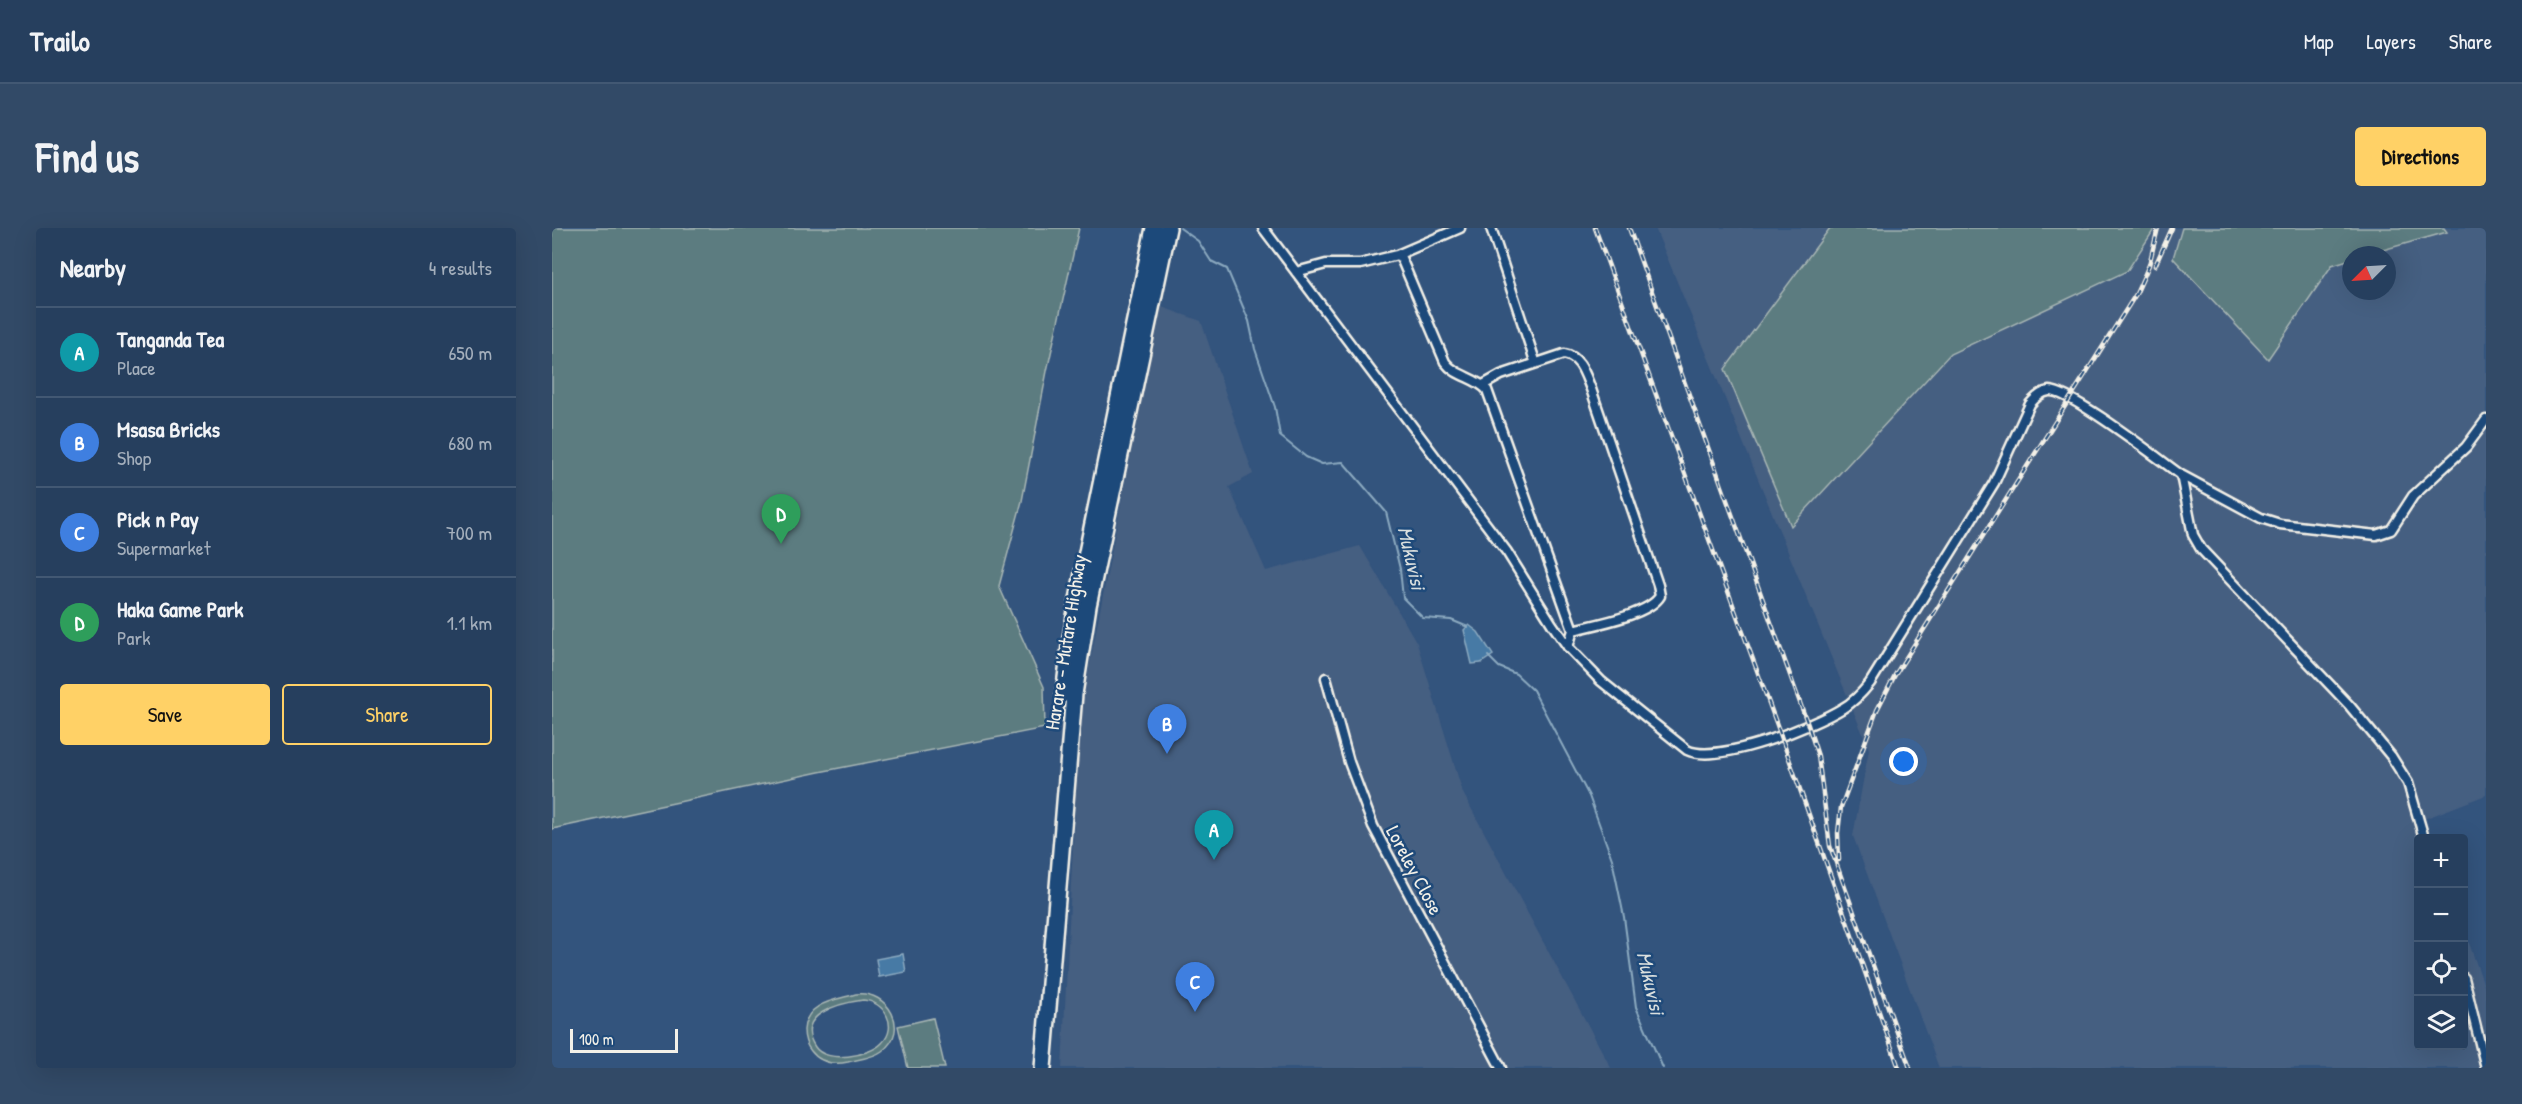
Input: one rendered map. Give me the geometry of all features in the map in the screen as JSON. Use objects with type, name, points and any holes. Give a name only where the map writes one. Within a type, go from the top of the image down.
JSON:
[{"type":"highway","name":"Harare - Mutare Highway","points":[[1034,1068],[1071,638],[1154,228]]},
{"type":"highway","name":"Harare - Mutare Highway","points":[[1043,1068],[1077,675],[1088,606],[1168,228]]},
{"type":"street","points":[[1263,228],[1507,552],[1568,647],[1608,687],[1687,750],[1699,754],[1720,754],[1781,736],[1831,716],[1846,707],[1864,690],[1994,483],[2030,404],[2040,394],[2048,391],[2057,392],[2070,399],[2181,475],[2261,518],[2280,524],[2376,535],[2391,530],[2413,496],[2466,447],[2486,420]]},
{"type":"street","points":[[1296,272],[1326,264],[1360,264],[1397,255],[1460,228]]},
{"type":"street","points":[[1491,228],[1535,362]]},
{"type":"street","points":[[1397,255],[1408,272],[1445,362],[1461,376],[1483,385],[1493,406],[1573,630],[1568,647]]},
{"type":"street","points":[[1483,385],[1501,375],[1535,362],[1564,354],[1573,356],[1581,367],[1616,459],[1660,591],[1657,600],[1630,614],[1573,630]]},
{"type":"street","points":[[2181,475],[2193,535],[2201,549],[2349,705],[2391,756],[2408,783],[2423,834]]},
{"type":"street","name":"Loreley Close","points":[[1326,678],[1352,772],[1373,826],[1501,1068]]},
{"type":"street","points":[[2468,996],[2486,1068]]},
{"type":"shaded area","points":[[1655,228],[1830,228],[1725,369],[1792,525],[1950,354],[2127,272],[2155,228],[2182,228],[2173,258],[2268,358],[2332,264],[2342,261],[2342,300],[2396,300],[2396,246],[2447,232],[2444,228],[2486,228],[2486,795],[2424,819],[2430,834],[2414,834],[2414,1050],[2468,1050],[2468,940],[2486,991],[2486,1068],[1939,1068],[1853,836],[1869,749]]},
{"type":"shaded area","points":[[1159,306],[1201,321],[1253,474],[1229,487],[1266,571],[1360,546],[1417,643],[1463,793],[1611,1068],[1062,1068],[1079,719]]},
{"type":"shaded area","points":[[1469,625],[1478,632],[1493,655],[1481,663],[1472,664],[1464,630]]},
{"type":"shaded area","points":[[903,954],[906,972],[879,977],[876,959]]},
{"type":"green space","points":[[552,228],[1079,228],[1047,371],[1022,501],[999,586],[1044,687],[1045,728],[819,772],[552,829]]},
{"type":"green space","points":[[1830,228],[2155,228],[2127,271],[1950,354],[1791,526],[1725,369]]},
{"type":"green space","points":[[2182,228],[2444,228],[2447,232],[2396,246],[2342,246],[2342,262],[2332,265],[2268,359],[2173,258]]},
{"type":"green space","points":[[856,994],[867,994],[878,998],[892,1013],[895,1033],[891,1042],[882,1051],[866,1058],[842,1063],[823,1061],[809,1049],[804,1030],[806,1021],[810,1013],[823,1004]],"holes":[[[863,1000],[871,1001],[883,1010],[889,1022],[887,1036],[876,1048],[868,1052],[838,1057],[821,1052],[815,1047],[810,1036],[810,1026],[822,1012],[843,1004]]]},
{"type":"green space","points":[[933,1018],[945,1068],[908,1068],[898,1026]]},
{"type":"waterway","name":"Mukuvisi","points":[[1180,228],[1198,241],[1211,261],[1227,269],[1249,321],[1255,349],[1275,407],[1280,436],[1306,457],[1322,464],[1343,462],[1386,512],[1400,569],[1403,598],[1423,618],[1451,620],[1468,627]]},
{"type":"waterway","name":"Mukuvisi","points":[[1488,656],[1499,667],[1516,674],[1533,690],[1589,796],[1612,859],[1624,917],[1636,1007],[1663,1068]]},
{"type":"railway","points":[[1595,228],[1781,736],[1899,1068]]},
{"type":"railway","points":[[1629,228],[1808,725],[1818,756],[1830,846],[1910,1068]]},
{"type":"railway","points":[[1839,860],[1838,833],[1841,807],[1877,710],[1895,675],[2136,294],[2149,265],[2158,228]]},
{"type":"railway","points":[[2155,266],[2172,228]]},
{"type":"place","name":"Haka Game Park","points":[[781,544]]},
{"type":"place","name":"Msasa Bricks","points":[[1167,754]]},
{"type":"place","name":"Tanganda Tea","points":[[1214,860]]},
{"type":"place","name":"Pick n Pay","points":[[1195,1012]]}]
